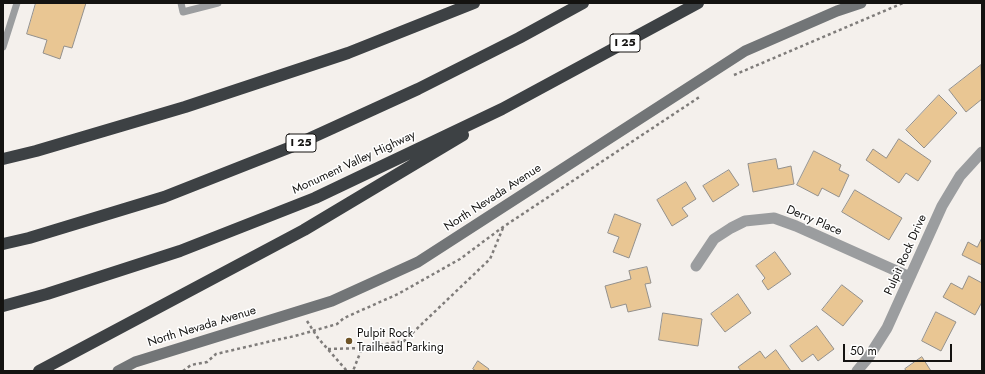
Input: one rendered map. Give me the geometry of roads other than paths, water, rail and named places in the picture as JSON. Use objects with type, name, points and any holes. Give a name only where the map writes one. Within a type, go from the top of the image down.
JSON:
[{"type":"highway","points":[[3,159],[36,151],[200,102],[348,53],[474,3]]},
{"type":"highway","name":"I 25","points":[[3,244],[29,238],[164,197],[292,147],[418,89],[519,38],[583,3]]},
{"type":"highway","name":"Monument Valley Highway","points":[[3,306],[47,294],[180,251],[315,198],[502,109],[698,3]]},
{"type":"highway","points":[[39,371],[304,230],[552,82]]},
{"type":"main road","name":"North Nevada Avenue","points":[[118,371],[135,362],[332,301],[418,262],[745,51],[837,11],[861,3]]},
{"type":"street","name":"Pulpit Rock Drive","points":[[857,371],[868,358],[887,328],[942,206],[960,176],[982,152]]},
{"type":"street","name":"Derry Place","points":[[696,266],[714,239],[731,228],[745,221],[774,218],[796,226],[910,278]]},
{"type":"lane","points":[[3,47],[17,3]]},
{"type":"lane","points":[[181,3],[183,12],[218,3]]},
{"type":"place","name":"Pulpit Rock Trailhead Parking","points":[[349,341]]}]
